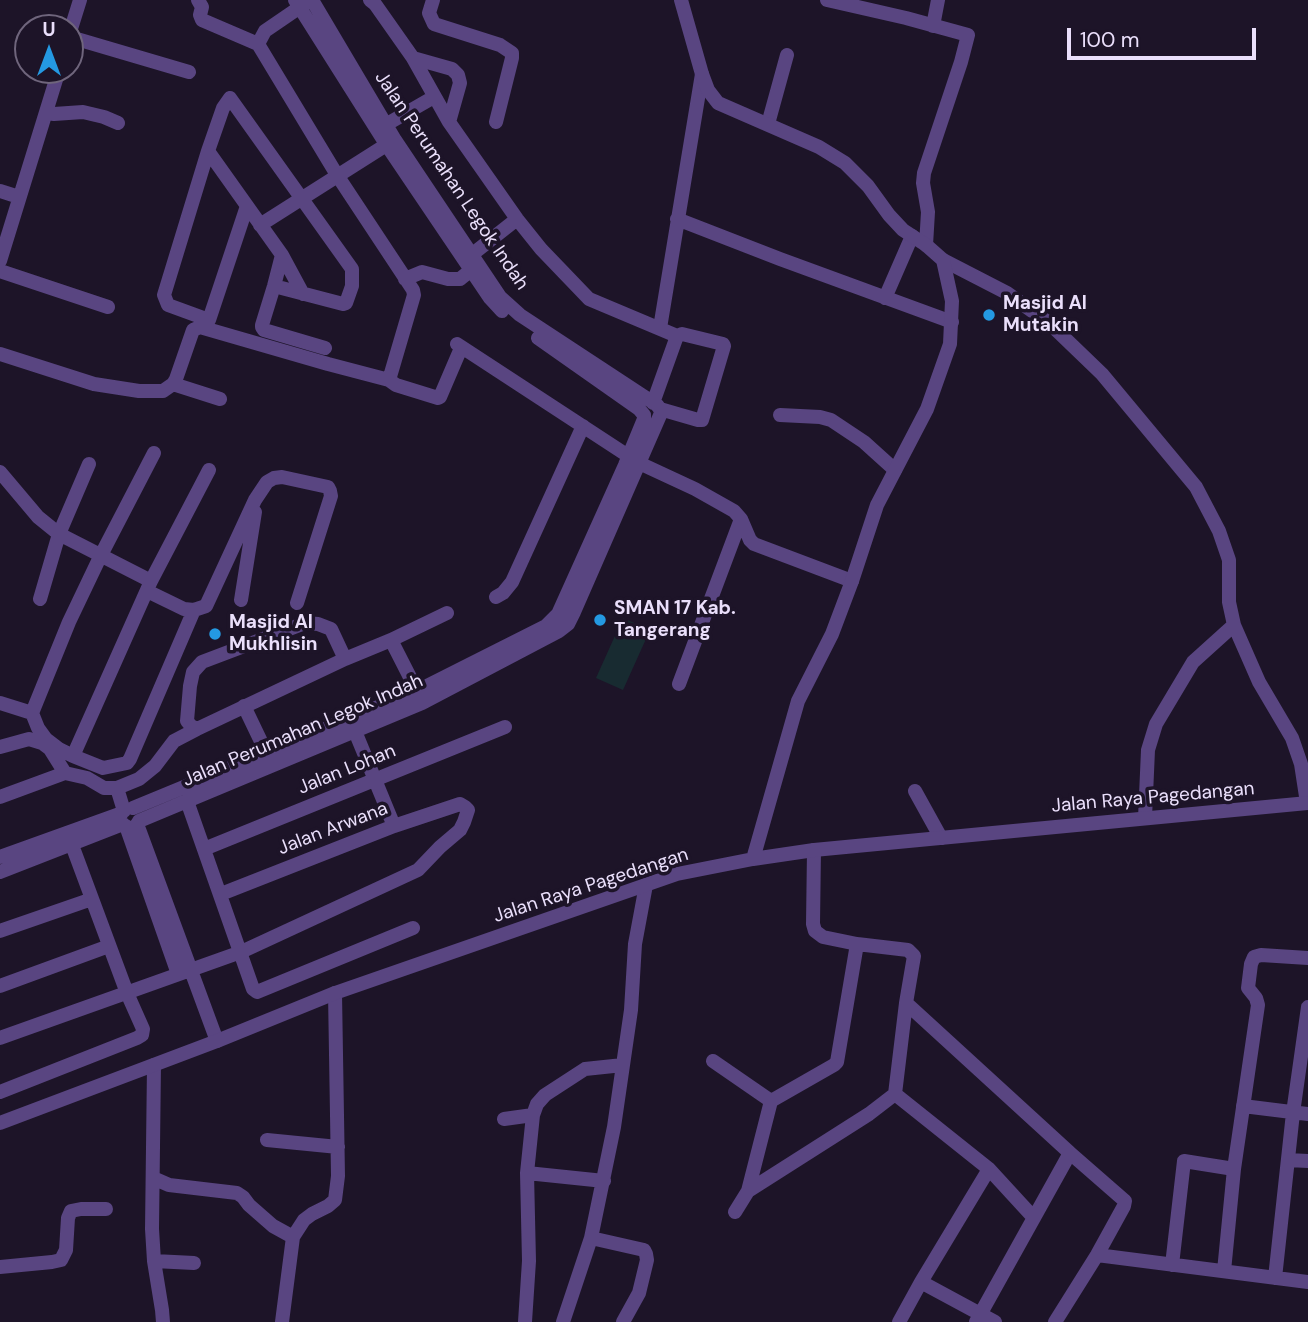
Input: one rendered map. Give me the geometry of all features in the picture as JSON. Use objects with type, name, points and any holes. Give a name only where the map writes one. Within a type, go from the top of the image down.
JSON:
[{"type":"street","points":[[198,0],[202,7],[202,20],[258,44],[337,175],[413,290],[414,295],[389,380]]},
{"type":"street","points":[[370,0],[413,58],[449,122],[517,219],[541,249],[589,299],[677,336],[682,334],[723,344],[724,349],[702,420],[657,406],[677,336]]},
{"type":"street","points":[[433,0],[429,13],[434,24],[500,45],[512,53],[496,122]]},
{"type":"street","points":[[681,0],[702,74],[708,90],[718,103],[819,147],[845,163],[868,186],[903,230],[926,244],[943,260],[1007,293],[1049,323],[1102,374],[1196,486],[1219,531],[1229,560],[1229,602],[1234,625],[1259,682],[1292,738],[1301,764],[1308,803]]},
{"type":"street","points":[[827,0],[967,33],[968,37],[924,173],[928,212],[926,244]]},
{"type":"street","points":[[933,26],[939,0]]},
{"type":"street","points":[[258,44],[265,31],[304,2]]},
{"type":"street","name":"Jalan Perumahan Legok Indah","points":[[304,2],[387,124],[391,142]]},
{"type":"street","name":"Jalan Perumahan Legok Indah","points":[[0,872],[72,845],[267,754],[422,703],[559,631],[568,624],[634,460],[643,419],[642,412],[511,319],[490,298],[304,2]]},
{"type":"street","points":[[84,38],[189,72]]},
{"type":"street","points":[[768,124],[787,55]]},
{"type":"street","points":[[413,58],[452,69],[458,75],[460,83],[449,122]]},
{"type":"street","points":[[660,328],[702,74]]},
{"type":"street","points":[[0,261],[55,84]]},
{"type":"street","points":[[387,124],[434,97]]},
{"type":"street","points":[[247,206],[209,320],[168,304],[164,295],[208,151],[223,108],[230,98],[352,269],[352,282],[346,303],[343,304],[274,286]]},
{"type":"street","points":[[46,113],[83,112],[118,123]]},
{"type":"street","points":[[260,225],[391,142]]},
{"type":"street","points":[[208,151],[282,255],[303,295]]},
{"type":"street","points":[[0,191],[19,197]]},
{"type":"street","points":[[405,279],[422,272],[448,279],[460,279],[469,262],[517,219]]},
{"type":"street","points":[[677,219],[952,322]]},
{"type":"street","points":[[885,298],[912,236]]},
{"type":"street","points":[[282,255],[262,325],[264,330],[325,348]]},
{"type":"street","points":[[753,859],[798,701],[832,634],[877,505],[927,409],[950,344],[951,288],[943,260]]},
{"type":"street","name":"Jalan Perumahan Legok Indah","points":[[0,857],[187,800],[352,725],[536,632],[558,614],[634,460],[661,413],[657,406],[520,315],[469,262]]},
{"type":"street","points":[[0,271],[108,307]]},
{"type":"street","points":[[0,354],[81,380],[117,388],[163,391],[177,379],[193,330],[200,327],[389,380],[438,398],[459,346],[634,460],[734,511],[754,544],[852,581]]},
{"type":"street","points":[[173,384],[220,399]]},
{"type":"street","points":[[780,415],[831,420],[864,442],[895,470]]},
{"type":"street","points":[[496,597],[512,582],[583,426]]},
{"type":"street","points":[[154,453],[69,622],[32,713],[46,739],[79,760],[103,768],[127,763],[194,610]]},
{"type":"street","points":[[40,599],[58,534],[89,464]]},
{"type":"street","points":[[73,756],[149,586],[209,470]]},
{"type":"street","points":[[0,472],[38,517],[58,534],[100,556],[184,609],[194,610],[206,606],[255,500],[267,482],[282,477],[328,487],[331,496],[297,603]]},
{"type":"street","points":[[241,600],[255,500]]},
{"type":"street","points":[[679,684],[741,519]]},
{"type":"street","points":[[0,797],[65,773],[87,778],[104,788],[117,788],[139,779],[155,766],[174,741],[447,613]]},
{"type":"street","points":[[197,729],[187,721],[193,672],[202,662],[305,624],[318,624],[331,629],[345,659]]},
{"type":"street","points":[[1145,818],[1148,750],[1156,724],[1193,662],[1234,625]]},
{"type":"street","points":[[391,640],[417,691]]},
{"type":"street","points":[[0,703],[32,713]]},
{"type":"street","points":[[244,706],[267,754]]},
{"type":"street","points":[[352,725],[394,826]]},
{"type":"street","name":"Jalan Lohan","points":[[204,849],[505,727]]},
{"type":"street","points":[[0,747],[29,739],[42,743],[50,749],[65,773]]},
{"type":"street","points":[[117,788],[185,972],[217,1041]]},
{"type":"street","points":[[915,791],[941,838]]},
{"type":"street","points":[[187,800],[253,989],[257,992],[413,928]]},
{"type":"street","name":"Jalan Raya Pagedangan","points":[[0,1124],[335,993],[677,874],[814,850],[1308,803]]},
{"type":"street","name":"Jalan Arwana","points":[[221,894],[394,826],[460,804],[468,810],[460,830],[440,846],[418,870],[241,952]]},
{"type":"street","points":[[0,1092],[142,1035],[143,1029],[72,845]]},
{"type":"street","points":[[748,1191],[869,1114],[895,1094],[914,956],[908,950],[823,937],[816,931],[813,924],[814,850]]},
{"type":"street","points":[[563,1322],[591,1238],[604,1181],[631,1010],[635,944],[646,885]]},
{"type":"street","points":[[0,931],[92,899]]},
{"type":"street","points":[[735,1212],[748,1191],[771,1101],[837,1062],[857,944]]},
{"type":"street","points":[[0,986],[109,946]]},
{"type":"street","points":[[0,1038],[241,952]]},
{"type":"street","points":[[1224,1271],[1234,1170],[1258,1004],[1248,984],[1251,964],[1254,957],[1269,954],[1308,958]]},
{"type":"street","points":[[282,1322],[293,1237],[304,1220],[335,1200],[338,1147],[335,993]]},
{"type":"street","points":[[906,1003],[1125,1202],[1097,1255],[1055,1322]]},
{"type":"street","points":[[1275,1278],[1288,1160],[1301,1113],[1307,1015]]},
{"type":"street","points":[[713,1061],[771,1101]]},
{"type":"street","points":[[154,1065],[152,1210],[154,1261],[163,1322]]},
{"type":"street","points":[[525,1322],[529,1261],[527,1173],[533,1115],[537,1104],[545,1095],[584,1069],[623,1065]]},
{"type":"street","points":[[895,1094],[989,1169],[1034,1218]]},
{"type":"street","points":[[1243,1106],[1301,1113]]},
{"type":"street","points":[[504,1119],[533,1115]]},
{"type":"street","points":[[267,1140],[338,1147]]},
{"type":"street","points":[[979,1318],[1070,1153]]},
{"type":"street","points":[[1288,1160],[1308,1161]]},
{"type":"street","points":[[1172,1265],[1184,1161],[1234,1170]]},
{"type":"street","points":[[899,1322],[989,1169]]},
{"type":"street","points":[[527,1173],[604,1181]]},
{"type":"street","points":[[153,1178],[169,1185],[237,1194],[273,1226],[293,1237]]},
{"type":"street","points":[[0,1267],[61,1260],[66,1250],[71,1211],[106,1209]]},
{"type":"street","points":[[591,1238],[644,1250],[646,1254],[639,1293],[623,1322]]},
{"type":"street","points":[[1097,1255],[1308,1282]]},
{"type":"street","points":[[154,1261],[194,1263]]},
{"type":"street","points":[[921,1282],[979,1318],[995,1322]]},
{"type":"shaded area","points":[[623,618],[650,630],[623,690],[596,678]]},
{"type":"place","name":"Masjid Al Mutakin","points":[[989,315]]},
{"type":"place","name":"SMAN 17 Kab. Tangerang","points":[[600,620]]},
{"type":"place","name":"Masjid Al Mukhlisin","points":[[215,634]]}]
